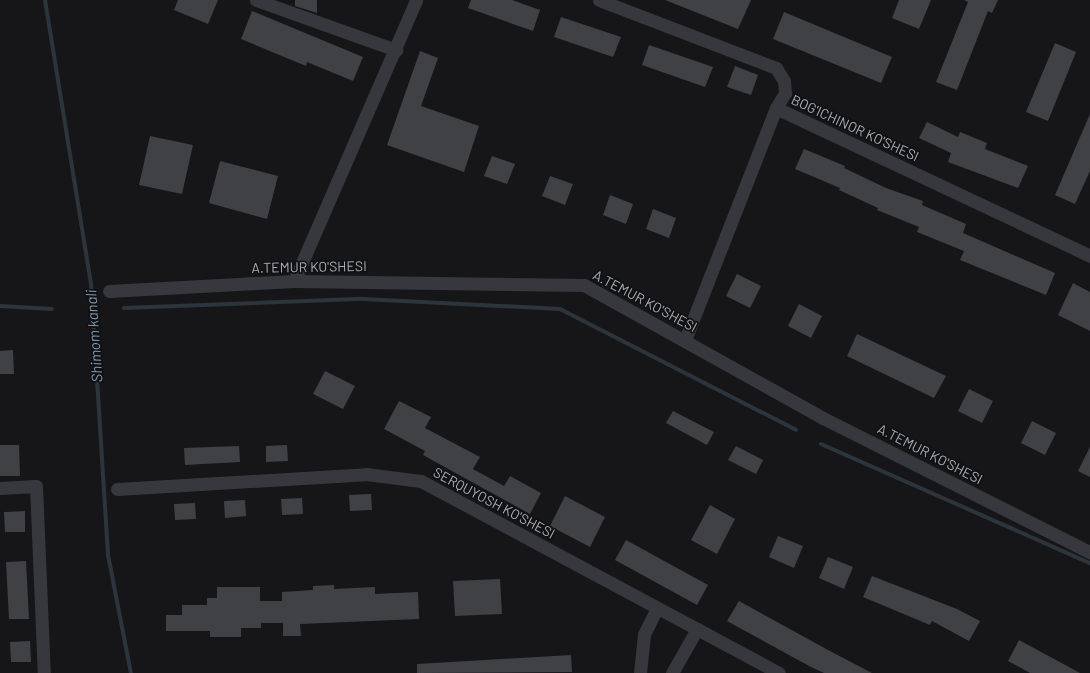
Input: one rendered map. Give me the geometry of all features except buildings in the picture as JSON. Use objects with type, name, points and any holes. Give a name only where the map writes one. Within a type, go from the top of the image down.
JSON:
[{"type":"street","points":[[256,0],[282,5],[396,50]]},
{"type":"street","points":[[294,281],[396,50],[416,0]]},
{"type":"street","name":"BOG'ICHINOR KO'SHESI","points":[[599,0],[776,68],[784,81],[785,93],[776,108],[1090,256]]},
{"type":"street","points":[[685,340],[776,108]]},
{"type":"street","name":"A.TEMUR KO'SHESI","points":[[109,291],[294,281],[584,285],[685,340],[822,418],[1090,552]]},
{"type":"street","name":"SERQUYOSH KO'SHESI","points":[[117,489],[366,474],[420,481],[780,673]]},
{"type":"street","points":[[0,488],[36,486],[44,673]]},
{"type":"street","points":[[640,673],[644,634],[658,608]]},
{"type":"street","points":[[672,673],[697,629]]},
{"type":"waterway","name":"Shimom kanali","points":[[45,0],[91,284],[108,555],[131,673]]},
{"type":"waterway","points":[[124,308],[363,299],[560,309],[796,430]]},
{"type":"waterway","points":[[0,306],[52,309]]},
{"type":"waterway","points":[[821,444],[1090,563]]}]
